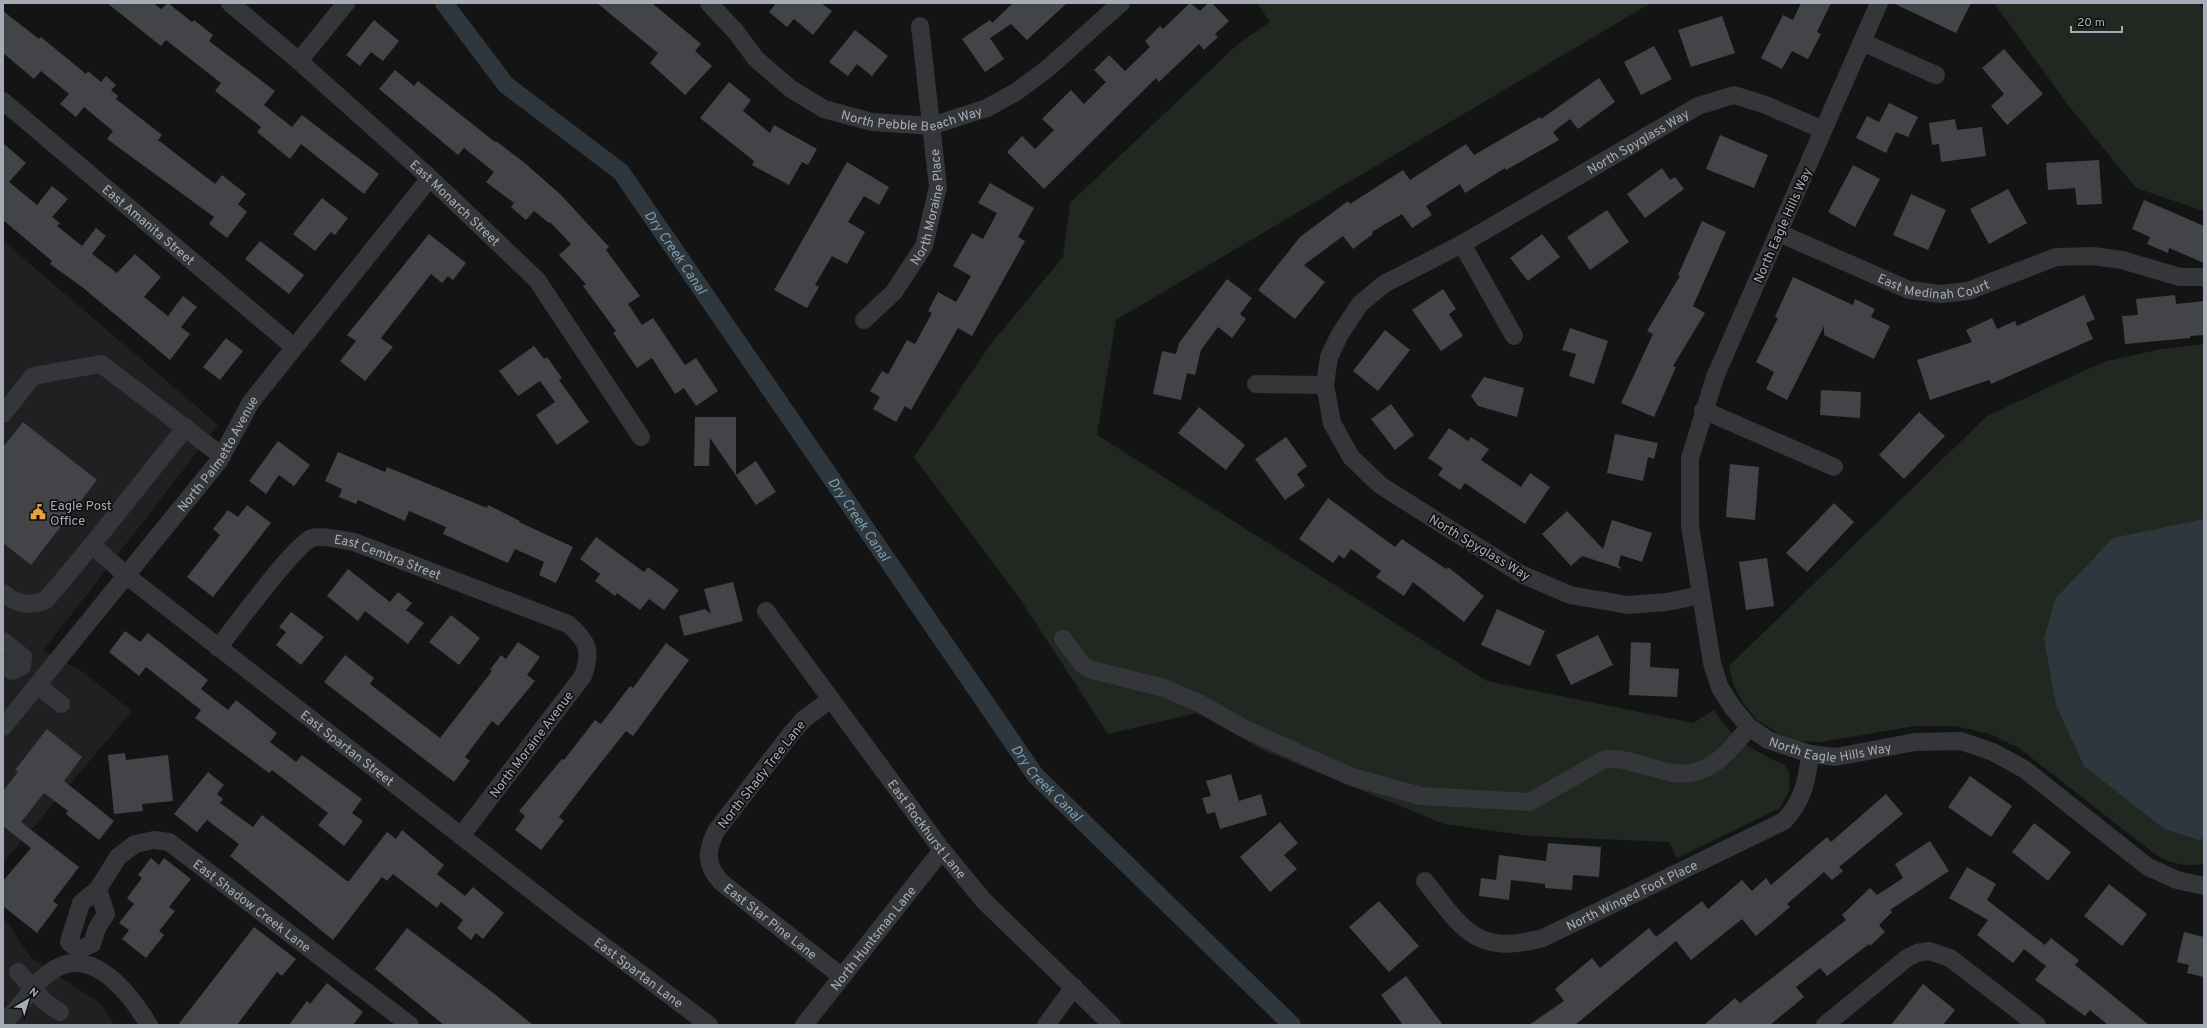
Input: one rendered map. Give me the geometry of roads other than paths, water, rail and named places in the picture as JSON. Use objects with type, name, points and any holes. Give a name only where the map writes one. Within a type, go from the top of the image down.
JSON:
[{"type":"street","name":"East Monarch Street","points":[[230,3],[299,61],[430,178],[537,280],[641,437]]},
{"type":"street","points":[[299,61],[346,3]]},
{"type":"street","name":"North Pebble Beach Way","points":[[709,3],[736,32],[756,59],[791,89],[824,109],[872,122],[931,126],[987,108],[1016,92],[1047,69],[1121,3]]},
{"type":"street","name":"North Eagle Hills Way","points":[[1879,3],[1715,377],[1703,410],[1690,458],[1690,526],[1712,663],[1720,688],[1733,708],[1749,727],[1768,740],[1810,754],[1836,757],[1914,742],[1961,742],[1993,752],[2024,769],[2148,868],[2177,880],[2204,886]]},
{"type":"street","name":"North Moraine Place","points":[[864,320],[894,292],[924,246],[938,187],[920,26]]},
{"type":"street","points":[[1862,42],[1936,75]]},
{"type":"street","name":"North Spyglass Way","points":[[1701,595],[1667,602],[1628,605],[1570,595],[1521,574],[1380,485],[1351,457],[1332,423],[1325,386],[1329,357],[1340,334],[1360,304],[1384,284],[1462,244],[1698,106],[1734,95],[1766,105],[1823,130]]},
{"type":"street","name":"East Amanita Street","points":[[3,101],[294,347]]},
{"type":"street","name":"North Palmetto Avenue","points":[[3,727],[127,576],[222,456],[251,402],[430,178]]},
{"type":"street","name":"East Medinah Court","points":[[1779,233],[1908,290],[1940,294],[1968,291],[2056,257],[2093,256],[2122,260],[2180,278],[2204,278]]},
{"type":"street","points":[[1462,244],[1514,336]]},
{"type":"street","points":[[3,414],[33,376],[102,364],[222,456]]},
{"type":"street","points":[[1256,384],[1325,386]]},
{"type":"street","points":[[1703,410],[1834,467]]},
{"type":"street","points":[[3,593],[24,604],[36,604],[46,600],[92,546],[186,427]]},
{"type":"street","name":"East Cembra Street","points":[[218,648],[294,554],[312,538],[335,538],[354,542],[568,624],[579,634],[587,647]]},
{"type":"street","name":"East Spartan Street","points":[[92,546],[127,576],[218,648],[568,919]]},
{"type":"street","name":"East Rockhurst Lane","points":[[766,611],[942,850],[984,900],[1112,1025]]},
{"type":"street","points":[[1063,639],[1082,664],[1089,669],[1164,688],[1202,704],[1247,730],[1352,777],[1421,796],[1530,802],[1603,760],[1611,758],[1620,758],[1672,773],[1699,772],[1722,759],[1749,727]]},
{"type":"street","points":[[3,641],[23,657],[22,666],[61,704]]},
{"type":"street","name":"North Moraine Avenue","points":[[461,836],[583,676],[588,661],[587,647]]},
{"type":"street","points":[[3,664],[12,671],[22,666]]},
{"type":"street","name":"North Shady Tree Lane","points":[[708,860],[709,846],[721,825],[790,734],[804,719],[831,698]]},
{"type":"street","name":"North Winged Foot Place","points":[[1426,881],[1456,922],[1470,933],[1481,939],[1504,945],[1524,943],[1543,938],[1784,821],[1796,809],[1803,794],[1808,777],[1810,754]]},
{"type":"street","name":"East Shadow Creek Lane","points":[[77,956],[69,942],[81,903],[98,889],[118,857],[135,844],[154,840],[169,842],[410,1025]]},
{"type":"street","name":"North Huntsman Lane","points":[[804,1025],[841,976],[942,850]]},
{"type":"street","name":"East Star Pine Lane","points":[[708,860],[713,873],[721,882],[841,976]]},
{"type":"street","points":[[3,1022],[43,978],[77,956],[92,944],[97,928],[106,914],[98,889]]},
{"type":"street","name":"East Spartan Lane","points":[[568,919],[709,1025]]},
{"type":"street","points":[[1825,1025],[1907,958],[1928,951],[1950,958],[2037,1025]]},
{"type":"street","points":[[77,956],[105,972],[125,990],[149,1025]]},
{"type":"street","points":[[18,972],[32,990],[46,1003],[60,1012]]},
{"type":"street","points":[[1046,1025],[1074,988]]},
{"type":"waterway","name":"Dry Creek Canal","points":[[444,3],[506,85],[621,172],[1035,775],[1292,1025]]},
{"type":"place","name":"Eagle Post Office","points":[[38,512]]}]
